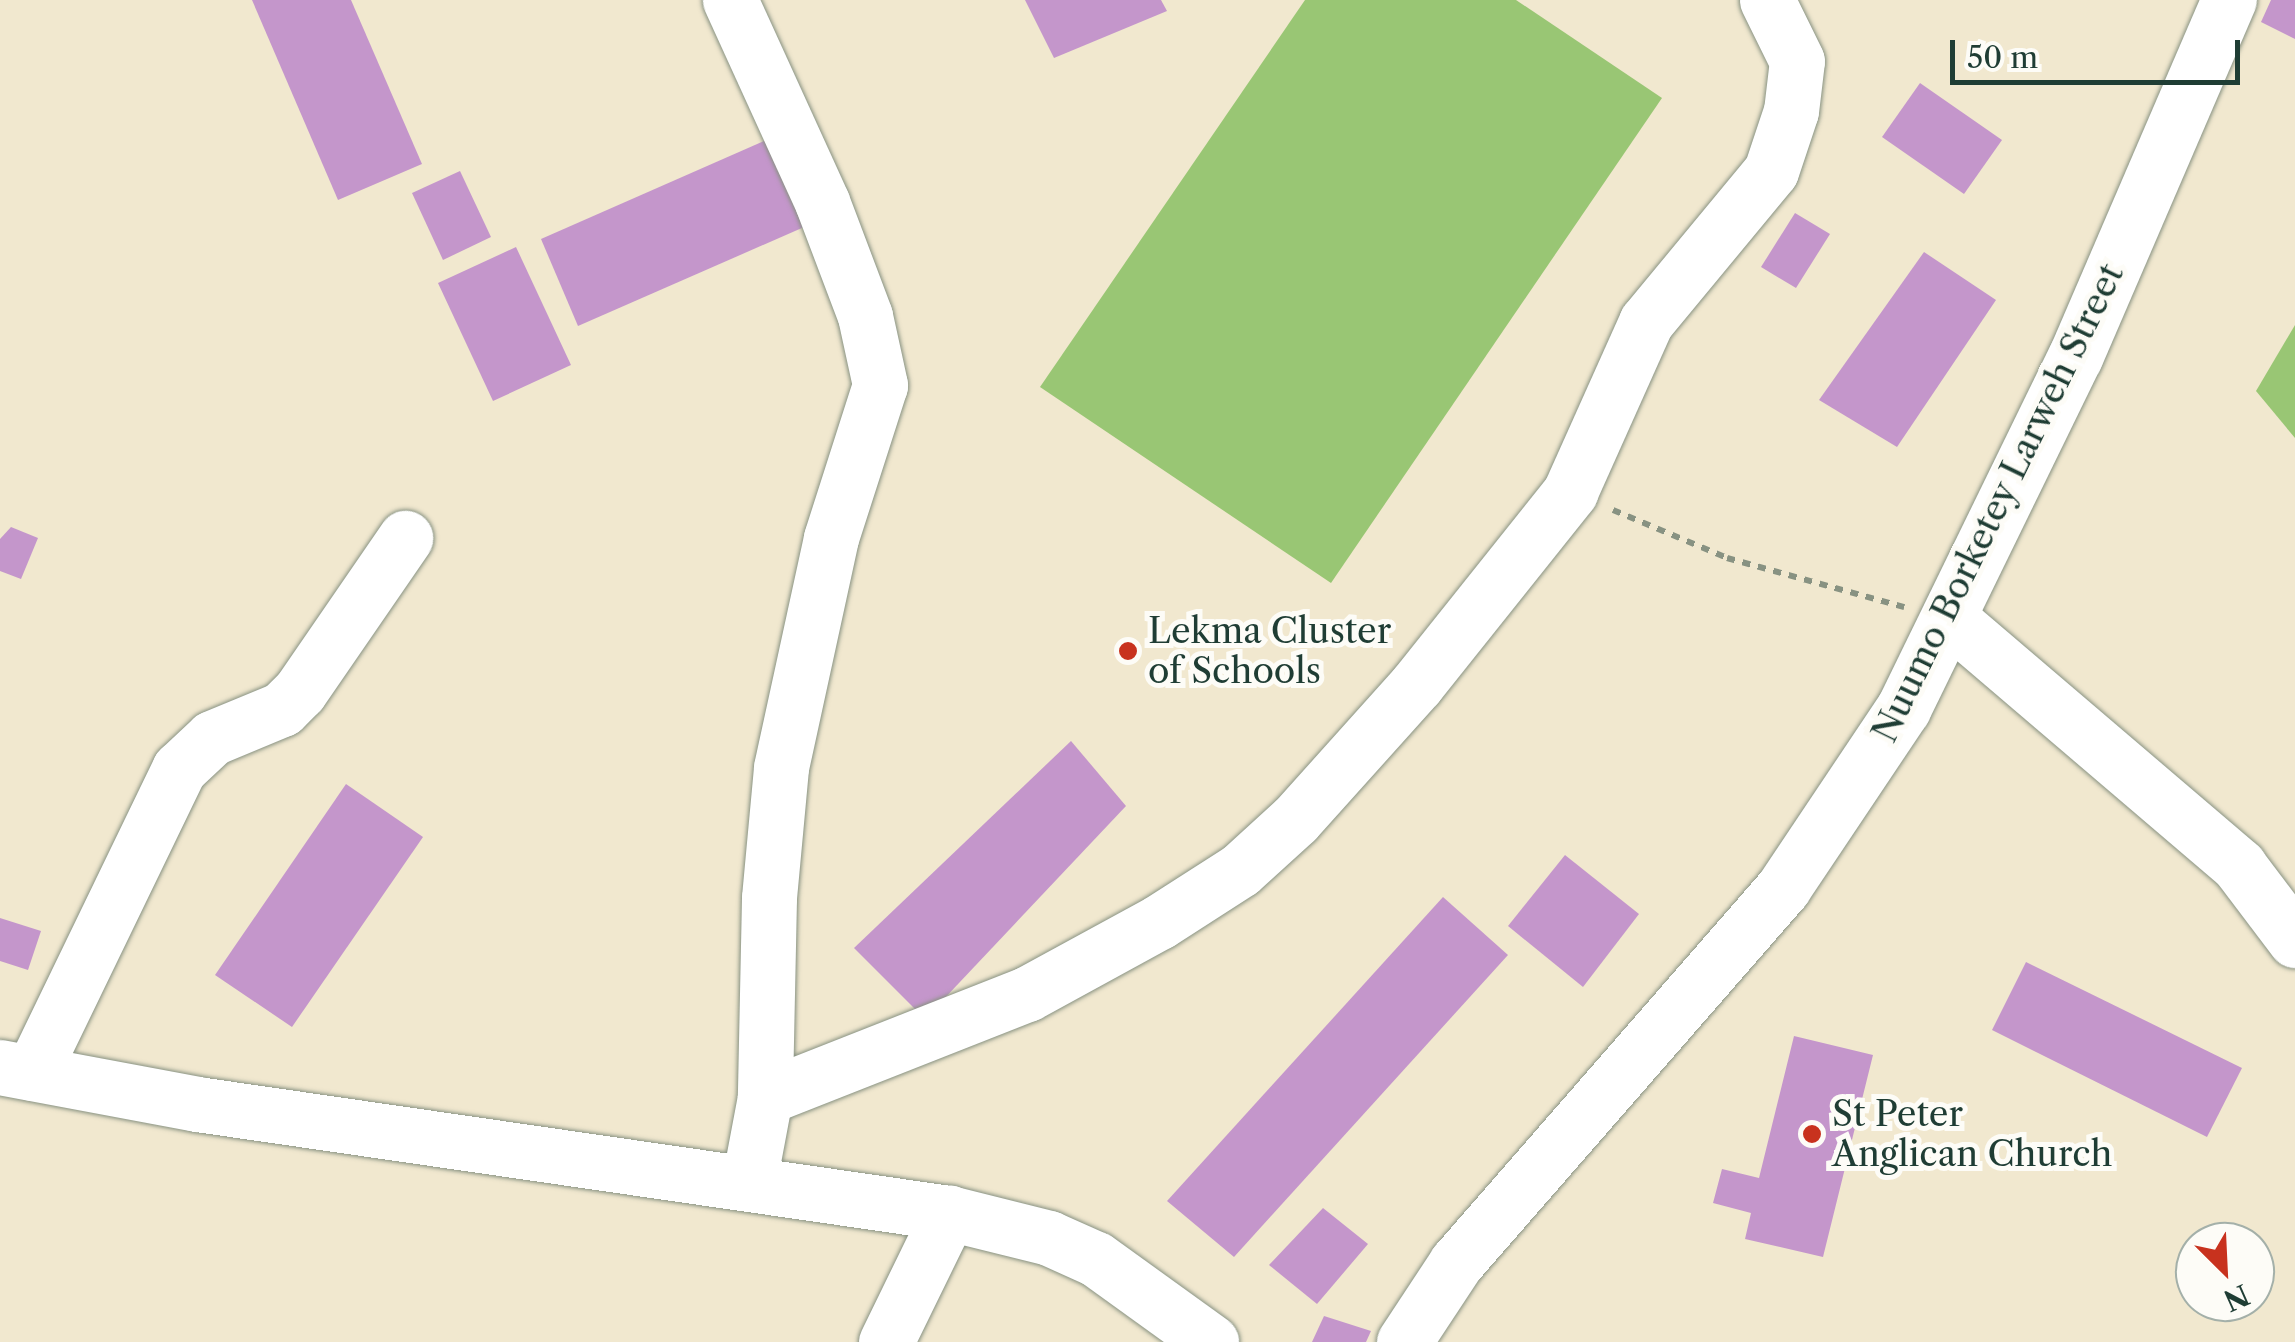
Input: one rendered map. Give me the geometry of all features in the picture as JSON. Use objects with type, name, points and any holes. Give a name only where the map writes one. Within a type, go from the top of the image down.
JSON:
[{"type":"street","points":[[730,0],[822,202],[865,316],[880,384],[831,538],[781,768],[769,898],[764,1098],[748,1182]]},
{"type":"street","points":[[764,1098],[1028,994],[1240,870],[1295,820],[1416,684],[1570,492],[1646,322],[1771,170],[1792,111],[1797,61],[1766,0]]},
{"type":"street","name":"Nuumo Borketey Larweh Street","points":[[1404,1342],[1456,1263],[1782,888],[1894,723],[1949,618],[2082,340],[2228,0]]},
{"type":"street","points":[[405,538],[300,692],[282,709],[212,738],[179,770],[16,1070],[196,1104],[948,1213],[1050,1238],[1096,1259],[1211,1342]]},
{"type":"street","points":[[1949,618],[2239,866],[2295,940]]},
{"type":"street","points":[[886,1342],[948,1213]]},
{"type":"path","points":[[1570,492],[1773,573],[1949,618]]},
{"type":"green space","points":[[1305,0],[1516,0],[1662,98],[1331,583],[1040,387]]},
{"type":"green space","points":[[2295,325],[2295,438],[2256,391]]},
{"type":"building","points":[[252,0],[351,0],[422,164],[338,200]]},
{"type":"building","points":[[1025,0],[1161,0],[1167,11],[1054,58]]},
{"type":"building","points":[[2271,0],[2295,0],[2295,39],[2261,22]]},
{"type":"building","points":[[1920,83],[2002,140],[1964,194],[1882,137]]},
{"type":"building","points":[[773,137],[811,224],[578,326],[541,239]]},
{"type":"building","points":[[460,171],[491,237],[443,260],[412,193]]},
{"type":"building","points":[[1795,213],[1830,234],[1796,288],[1761,267]]},
{"type":"building","points":[[516,247],[571,365],[493,401],[438,283]]},
{"type":"building","points":[[1924,252],[1996,300],[1897,447],[1819,400]]},
{"type":"building","points":[[11,527],[38,538],[21,579],[0,571],[0,539]]},
{"type":"building","points":[[1071,741],[1126,806],[925,1019],[854,948]]},
{"type":"building","points":[[346,784],[423,837],[292,1027],[215,975]]},
{"type":"building","points":[[1565,855],[1639,914],[1583,987],[1508,926]]},
{"type":"building","points":[[1443,897],[1508,955],[1234,1257],[1167,1201]]},
{"type":"building","points":[[0,918],[41,931],[28,970],[0,961]]},
{"type":"building","points":[[2026,962],[2242,1068],[2207,1137],[1992,1030]]},
{"type":"building","points":[[1794,1036],[1873,1055],[1823,1257],[1745,1239],[1751,1213],[1713,1203],[1722,1169],[1759,1178]]},
{"type":"building","points":[[1323,1208],[1368,1244],[1317,1304],[1269,1265]]},
{"type":"building","points":[[1324,1316],[1371,1331],[1366,1342],[1312,1342]]},
{"type":"place","name":"Lekma Cluster of Schools","points":[[1128,651]]},
{"type":"place","name":"St Peter Anglican Church","points":[[1812,1134]]}]
